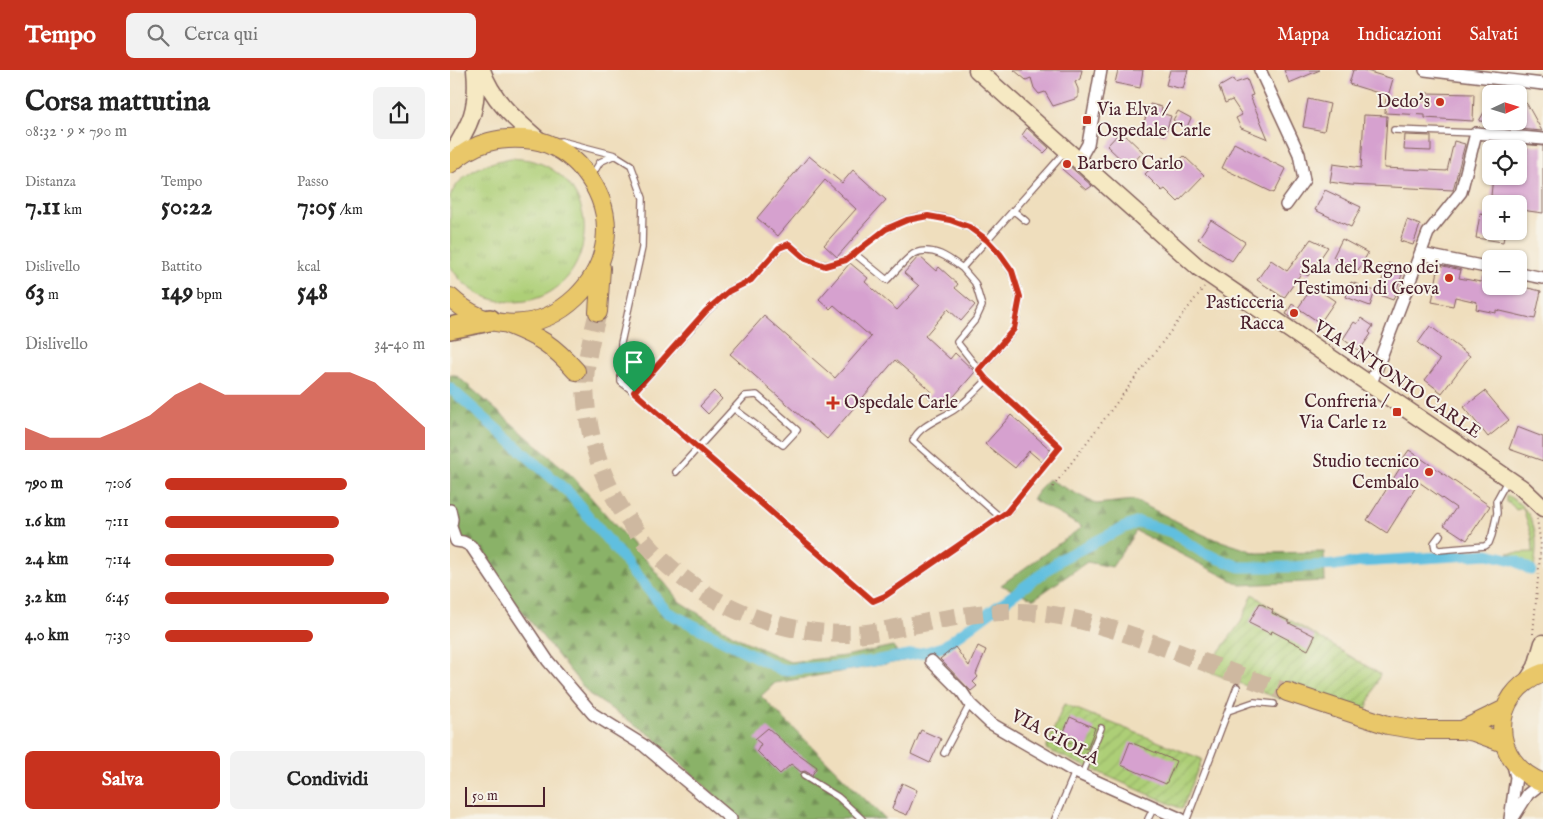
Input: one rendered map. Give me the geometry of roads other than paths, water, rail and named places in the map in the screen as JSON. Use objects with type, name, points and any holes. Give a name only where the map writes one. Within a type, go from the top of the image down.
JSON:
[{"type":"highway","points":[[450,328],[497,322]]},
{"type":"main road","points":[[450,164],[461,154],[486,142],[513,137],[544,143],[565,153],[579,164],[590,178],[602,202],[606,228],[598,312]]},
{"type":"main road","points":[[497,322],[530,322],[554,314],[576,299],[592,279],[603,255]]},
{"type":"main road","points":[[450,297],[462,308],[538,337],[550,344],[576,371]]},
{"type":"main road","points":[[1535,677],[1518,688],[1510,698],[1505,709],[1502,726],[1504,743],[1512,761],[1525,774],[1542,783]]},
{"type":"main road","points":[[1280,698],[1388,725],[1419,730],[1462,730],[1474,732],[1504,743]]},
{"type":"main road","points":[[1462,730],[1505,709]]},
{"type":"street","points":[[450,157],[466,130],[474,111],[477,92],[474,70]]},
{"type":"street","points":[[482,70],[490,90],[508,113],[544,143]]},
{"type":"street","name":"VIA ANTONIO CARLE","points":[[977,70],[1199,268],[1515,483],[1541,506]]},
{"type":"street","points":[[1080,160],[1088,144],[1101,70]]},
{"type":"street","points":[[1260,70],[1299,154],[1304,180],[1286,205]]},
{"type":"street","points":[[1426,70],[1474,73],[1543,84]]},
{"type":"street","points":[[1370,386],[1428,233],[1461,192],[1476,133],[1543,139]]},
{"type":"street","points":[[1421,254],[1482,266]]},
{"type":"street","points":[[1527,275],[1543,278]]},
{"type":"street","points":[[450,510],[453,545],[463,542],[471,546],[548,661],[593,714],[643,745],[731,819]]},
{"type":"street","points":[[1535,677],[1538,640]]},
{"type":"street","name":"VIA GIOLA","points":[[931,661],[990,723],[1079,773],[1181,819]]},
{"type":"street","points":[[1511,819],[1516,777],[1512,761]]},
{"type":"street","points":[[1511,819],[1528,794],[1542,783]]},
{"type":"lane","points":[[1394,130],[1476,133]]},
{"type":"lane","points":[[544,143],[561,141],[615,155],[631,165],[643,198],[642,248],[629,314],[621,342],[621,382],[873,601],[885,596],[1007,512],[1060,447],[987,380],[957,342],[976,319],[982,306],[975,283],[962,268],[948,257],[932,251],[914,253],[887,280],[855,254]]},
{"type":"lane","points":[[962,268],[1067,149]]},
{"type":"lane","points":[[590,178],[600,162],[615,155]]},
{"type":"lane","points":[[1014,211],[1026,221]]},
{"type":"lane","points":[[634,392],[706,311],[729,291],[751,280],[779,248],[789,244],[806,259],[825,266],[846,260],[886,229],[907,220],[928,216],[950,220],[969,227],[987,240],[1012,271],[1020,297],[1014,329],[979,370]]},
{"type":"lane","points":[[987,380],[954,410],[930,423],[914,436],[913,441],[1000,517]]},
{"type":"lane","points":[[676,472],[699,449],[733,408],[745,396],[757,395],[797,430],[783,445],[733,408]]},
{"type":"lane","points":[[1440,535],[1434,543],[1435,548],[1439,550],[1484,546],[1489,543],[1497,512],[1496,501],[1515,483]]},
{"type":"lane","points":[[1187,819],[1237,687]]},
{"type":"lane","points":[[1228,711],[1254,702],[1280,698]]},
{"type":"lane","points":[[944,753],[970,704]]},
{"type":"lane","points":[[1055,819],[1101,728]]},
{"type":"lane","points":[[804,776],[838,797],[862,819]]},
{"type":"lane","points":[[1148,819],[1154,807]]},
{"type":"waterway","points":[[450,388],[569,493],[667,612],[782,670],[843,666],[926,652],[943,647],[1063,558],[1139,522],[1171,532],[1202,552],[1240,567],[1340,565],[1360,562],[1488,554],[1516,561],[1531,570]]},
{"type":"tunnel","points":[[598,312],[591,339],[585,385],[592,436],[608,483],[632,525],[664,562],[702,591],[745,614],[793,628],[844,634],[872,632],[977,614],[1023,612],[1056,615],[1126,634],[1287,692]]},
{"type":"place","name":"Dedo's","points":[[1440,102]]},
{"type":"place","name":"Via Elva / Ospedale Carle","points":[[1087,120]]},
{"type":"place","name":"Barbero Carlo","points":[[1067,164]]},
{"type":"place","name":"Sala del Regno dei Testimoni di Geova","points":[[1449,278]]},
{"type":"place","name":"Pasticceria Racca","points":[[1294,313]]},
{"type":"place","name":"Ospedale Carle","points":[[833,403]]},
{"type":"place","name":"Confreria / Via Carle 12","points":[[1397,412]]},
{"type":"place","name":"Studio tecnico Cembalo","points":[[1429,472]]}]
